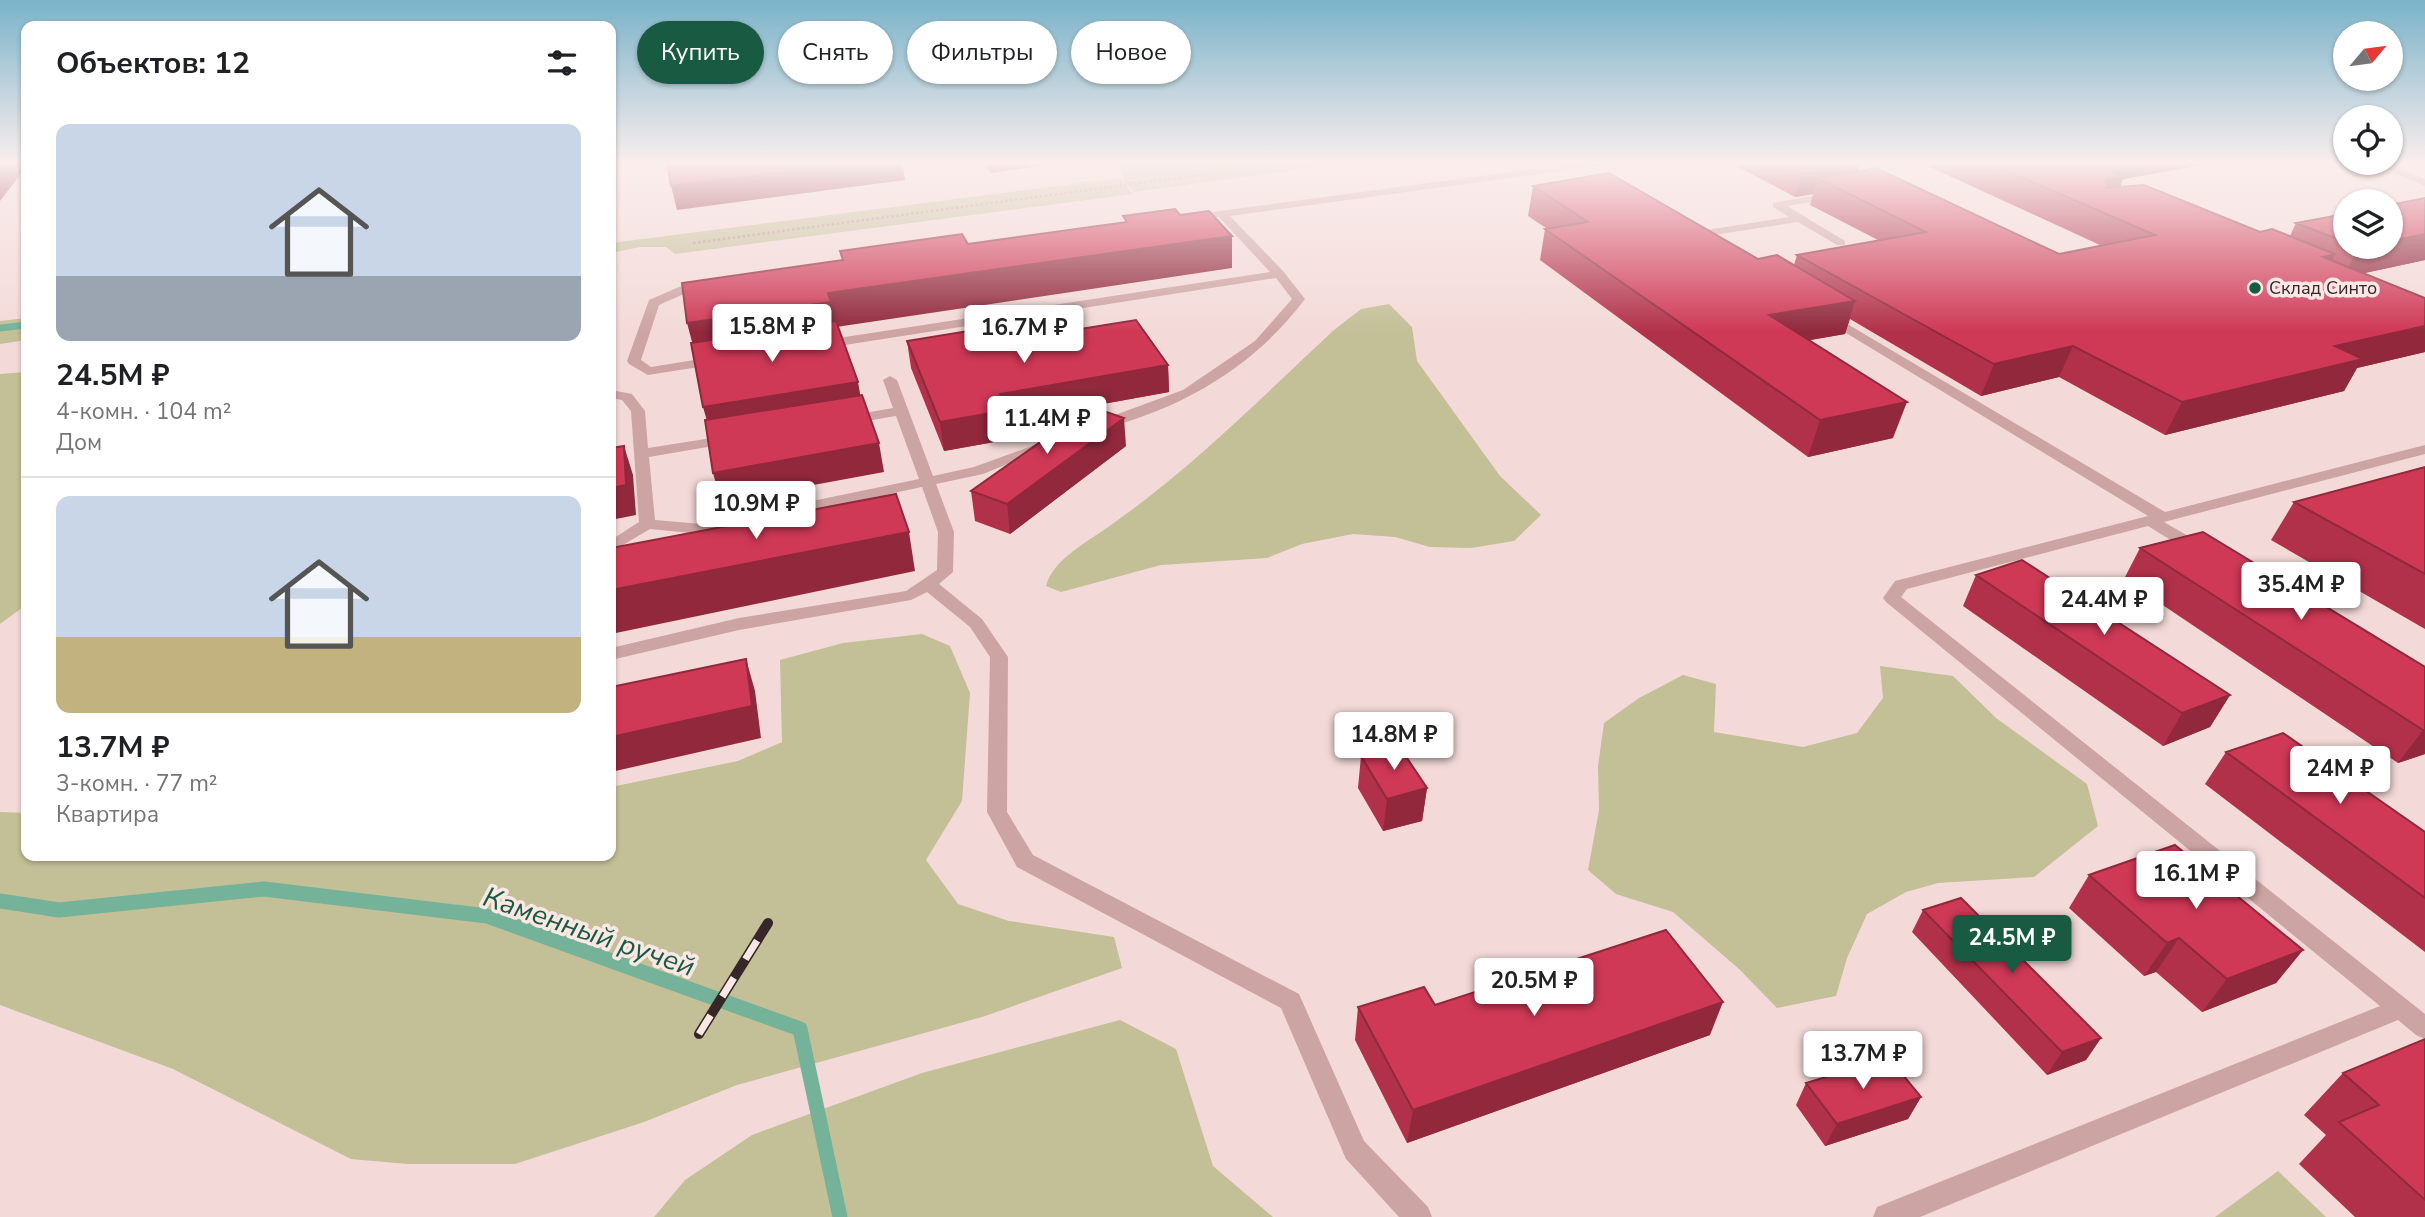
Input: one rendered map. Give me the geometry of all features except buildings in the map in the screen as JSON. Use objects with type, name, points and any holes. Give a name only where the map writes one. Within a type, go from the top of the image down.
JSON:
[{"type":"lane","points":[[1181,220],[1189,219]]},
{"type":"lane","points":[[1083,432],[1188,393],[1260,344],[1299,299],[1227,219]]},
{"type":"lane","points":[[1718,250],[1688,232],[1796,219],[1841,243]]},
{"type":"lane","points":[[799,348],[1279,274]]},
{"type":"lane","points":[[717,285],[683,290],[653,303],[634,361],[648,371],[730,358]]},
{"type":"lane","points":[[1814,308],[2156,518],[2222,564]]},
{"type":"lane","points":[[616,653],[739,624],[911,595],[946,572],[946,532],[890,380]]},
{"type":"lane","points":[[616,395],[627,397],[638,411],[646,524]]},
{"type":"lane","points":[[833,422],[902,411]]},
{"type":"lane","points":[[641,454],[751,436]]},
{"type":"lane","points":[[616,544],[646,524],[702,529],[978,471],[1057,442]]},
{"type":"lane","points":[[2425,449],[1901,585],[1892,598],[2425,1028]]},
{"type":"lane","points":[[928,584],[976,623],[999,657],[997,812],[1025,860],[1290,1001],[1355,1150],[1418,1217]]},
{"type":"lane","points":[[1887,1217],[2401,1009]]},
{"type":"path","points":[[693,243],[874,219]]},
{"type":"shaded area","points":[[801,219],[944,219],[675,254],[666,247],[640,247],[616,252],[616,242]]},
{"type":"shaded area","points":[[1389,304],[1412,327],[1417,361],[1500,476],[1541,515],[1514,541],[1471,548],[1430,547],[1395,537],[1353,534],[1302,544],[1267,558],[1161,565],[1061,592],[1046,586],[1056,567],[1064,559],[1141,503],[1226,432],[1334,330],[1361,309]]},
{"type":"shaded area","points":[[21,319],[21,341],[0,344],[0,321]]},
{"type":"shaded area","points":[[21,372],[21,609],[0,624],[0,374]]},
{"type":"shaded area","points":[[922,634],[950,646],[970,693],[962,801],[926,860],[958,904],[1009,921],[1114,937],[1122,968],[982,1017],[737,1085],[644,1122],[515,1164],[407,1164],[351,1159],[173,1069],[0,1005],[0,812],[21,813],[21,861],[616,861],[616,786],[738,761],[782,742],[780,660],[843,643]]},
{"type":"shaded area","points":[[1880,666],[1953,676],[1996,718],[2087,784],[2098,826],[2034,877],[1938,883],[1906,892],[1867,914],[1847,958],[1836,996],[1777,1008],[1739,969],[1673,912],[1616,894],[1588,870],[1599,810],[1598,766],[1604,723],[1639,698],[1683,675],[1716,684],[1714,732],[1803,747],[1857,733],[1883,698]]},
{"type":"shaded area","points":[[1120,1020],[1176,1049],[1213,1166],[1273,1217],[654,1217],[685,1180],[752,1135],[922,1073]]},
{"type":"shaded area","points":[[2278,1171],[2326,1217],[2215,1217]]},
{"type":"waterway","points":[[0,328],[21,326]]},
{"type":"waterway","name":"Каменный ручей","points":[[0,901],[59,910],[264,889],[487,916],[800,1029],[840,1217]]},
{"type":"railway","points":[[699,1034],[768,923]]},
{"type":"place","name":"Склад Синто","points":[[2255,288]]}]
